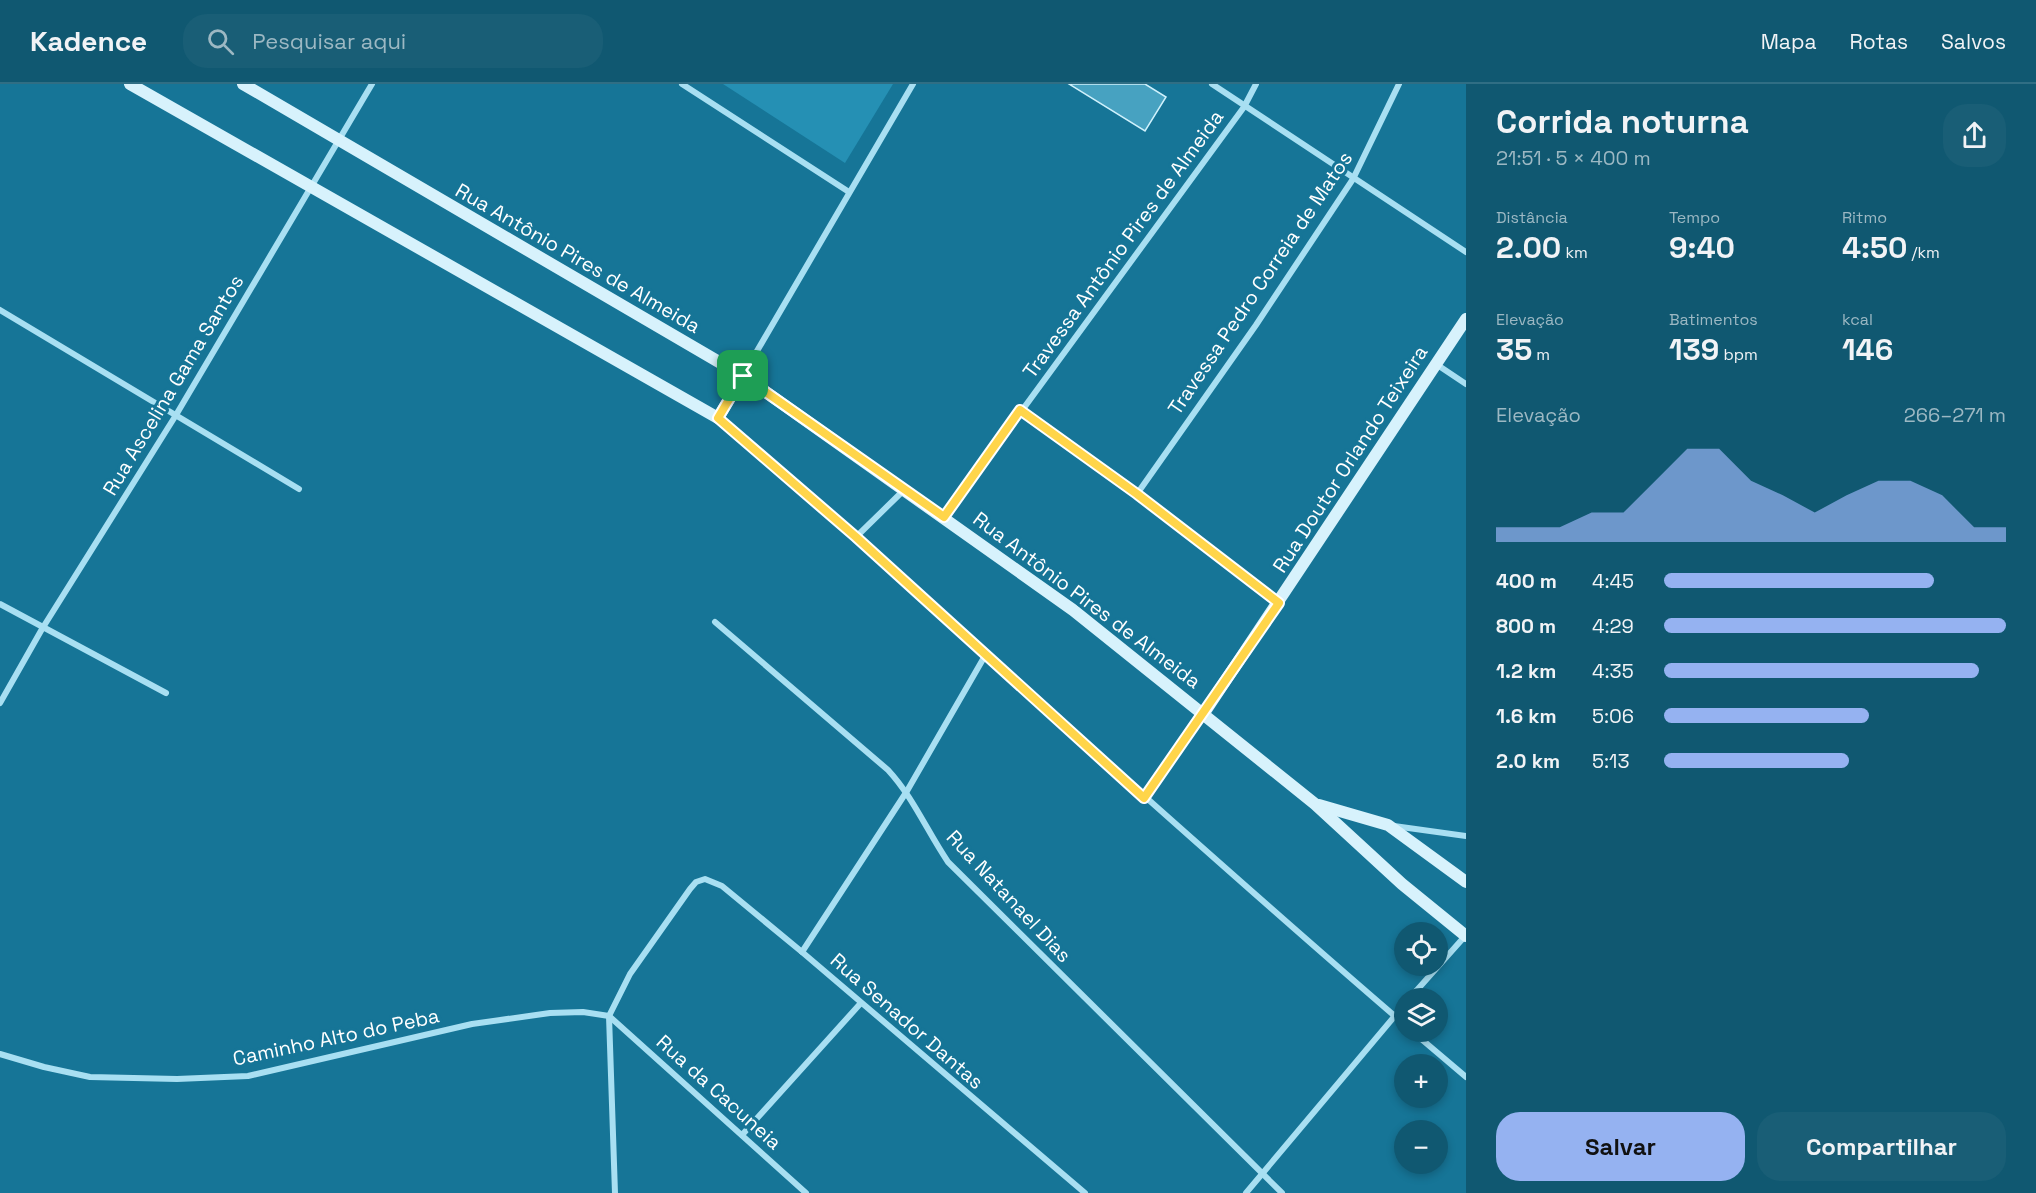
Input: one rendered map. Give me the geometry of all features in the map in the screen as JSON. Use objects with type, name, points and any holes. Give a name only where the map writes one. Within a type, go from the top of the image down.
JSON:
[{"type":"main road","points":[[130,84],[718,418],[743,376]]},
{"type":"main road","name":"Rua Antônio Pires de Almeida","points":[[243,84],[743,376],[1073,610],[1315,804],[1402,884],[1466,935]]},
{"type":"main road","name":"Rua Doutor Orlando Teixeira","points":[[1204,713],[1466,319]]},
{"type":"main road","points":[[1315,804],[1388,825],[1466,882]]},
{"type":"street","name":"Rua Ascelina Gama Santos","points":[[0,702],[42,629],[176,415],[372,84]]},
{"type":"street","points":[[682,84],[849,192]]},
{"type":"street","points":[[743,376],[913,84]]},
{"type":"street","points":[[1212,84],[1466,252]]},
{"type":"street","name":"Travessa Antônio Pires de Almeida","points":[[944,517],[1020,410],[1244,107],[1256,84]]},
{"type":"street","name":"Travessa Pedro Correia de Matos","points":[[1137,494],[1257,325],[1353,179],[1400,84]]},
{"type":"street","points":[[0,310],[298,489]]},
{"type":"street","points":[[1436,364],[1466,384]]},
{"type":"street","points":[[1020,410],[1137,494]]},
{"type":"street","points":[[718,418],[856,537],[1144,798],[1394,1016],[1246,1193]]},
{"type":"street","points":[[856,537],[904,490]]},
{"type":"street","points":[[0,604],[42,629],[166,693]]},
{"type":"street","name":"Rua Natanael Dias","points":[[715,622],[888,770],[907,791],[925,828],[948,862],[1282,1193]]},
{"type":"street","points":[[802,952],[907,791],[986,654]]},
{"type":"street","name":"Rua Doutor Orlando Teixeira","points":[[1144,798],[1204,713]]},
{"type":"street","points":[[1388,825],[1466,836]]},
{"type":"street","name":"Rua Senador Dantas","points":[[609,1016],[630,974],[690,889],[696,882],[705,879],[722,886],[802,952],[860,1004],[1085,1193]]},
{"type":"street","points":[[1419,988],[1466,935]]},
{"type":"street","points":[[742,1135],[860,1004]]},
{"type":"street","name":"Caminho Alto do Peba","points":[[0,1054],[90,1077],[177,1079],[248,1076],[472,1024],[550,1013],[583,1012],[609,1016]]},
{"type":"street","points":[[609,1016],[615,1193]]},
{"type":"street","name":"Rua da Cacuneia","points":[[609,1016],[806,1193]]},
{"type":"street","points":[[1425,1042],[1466,1077]]},
{"type":"lane","points":[[1137,494],[1279,603]]},
{"type":"shaded area","points":[[723,84],[893,84],[845,163]]},
{"type":"building","points":[[1069,84],[1145,84],[1166,97],[1145,131]]},
{"type":"route","points":[[743,376],[944,517],[1020,410],[1137,494],[1279,603],[1144,798],[856,537],[718,418],[743,376]]}]
